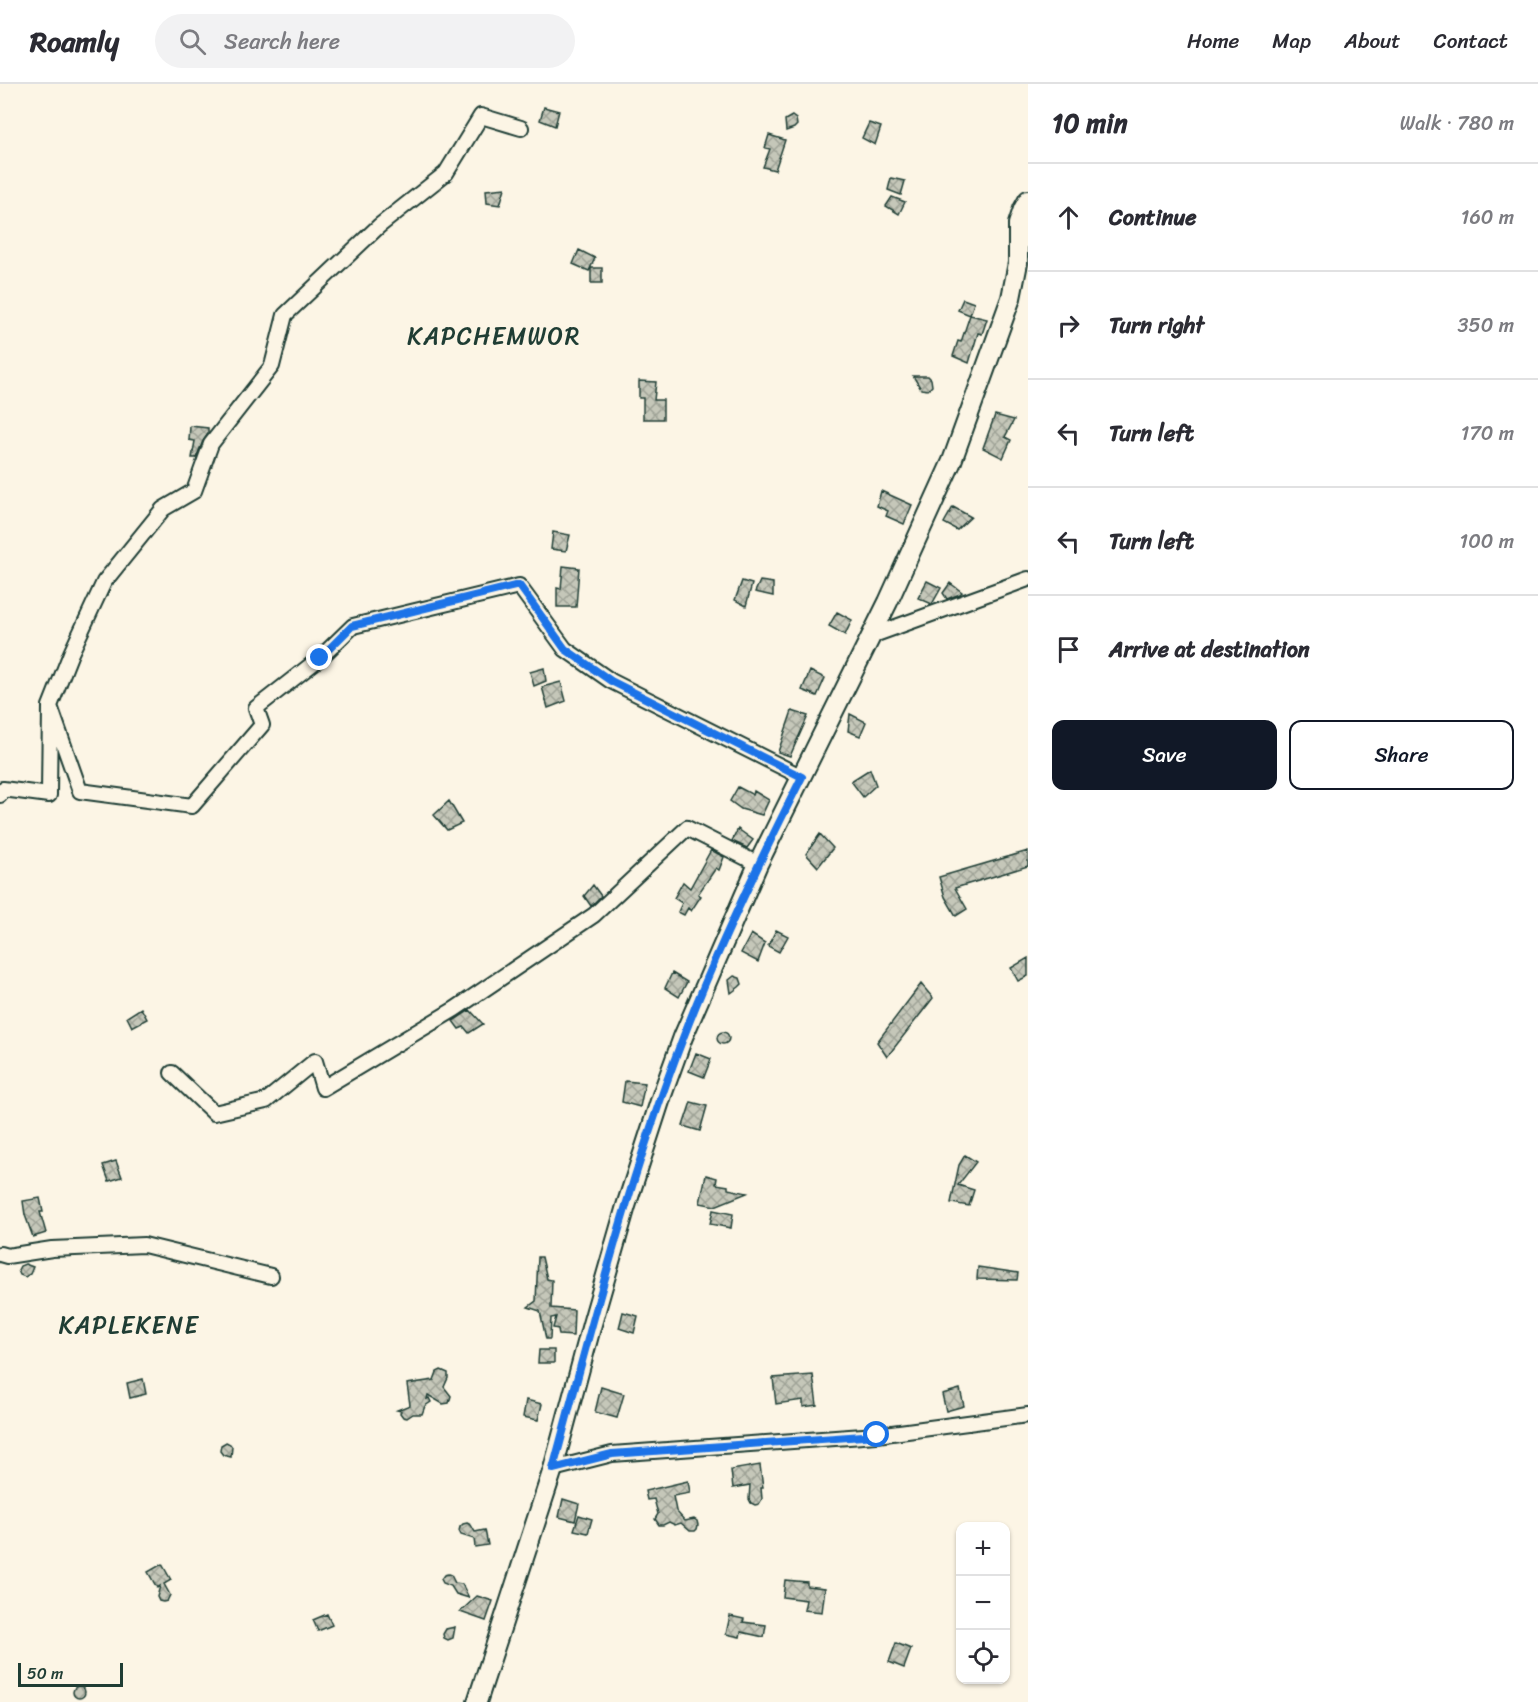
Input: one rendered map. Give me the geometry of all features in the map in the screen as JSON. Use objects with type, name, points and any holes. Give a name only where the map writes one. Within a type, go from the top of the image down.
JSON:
[{"type":"street","points":[[0,795],[3,789],[49,795],[50,706],[71,653],[104,582],[163,510],[194,491],[211,444],[272,366],[285,315],[378,226],[446,173],[481,116],[521,128]]},
{"type":"street","points":[[477,1702],[553,1469],[626,1206],[683,1037],[758,864],[920,535],[952,461],[1015,282],[1018,263],[1018,224],[1028,200]]},
{"type":"street","points":[[871,636],[1028,579]]},
{"type":"street","points":[[50,706],[80,791],[192,806],[262,725],[256,708],[320,658],[352,626],[519,585],[565,649],[611,681],[802,777]]},
{"type":"street","points":[[172,1073],[214,1113],[266,1101],[315,1061],[322,1088],[455,1009],[594,915],[687,828],[758,864]]},
{"type":"street","points":[[0,1254],[7,1256],[52,1249],[144,1245],[271,1276]]},
{"type":"street","points":[[553,1469],[612,1454],[877,1435],[1028,1415]]},
{"type":"building","points":[[544,107],[559,111],[555,126],[540,120]]},
{"type":"building","points":[[792,116],[796,119],[797,125],[786,131],[785,120]]},
{"type":"building","points":[[869,123],[881,127],[875,145],[862,138]]},
{"type":"building","points":[[769,135],[785,140],[775,170],[763,167],[770,149],[765,148]]},
{"type":"building","points":[[891,178],[905,181],[901,195],[888,190]]},
{"type":"building","points":[[505,188],[500,205],[487,203],[486,190]]},
{"type":"building","points":[[892,197],[905,202],[899,214],[886,206]]},
{"type":"building","points":[[579,250],[595,258],[589,271],[573,264]]},
{"type":"building","points":[[591,268],[602,268],[602,283],[591,283]]},
{"type":"building","points":[[963,299],[974,303],[970,315],[958,310]]},
{"type":"building","points":[[970,315],[987,319],[982,334],[978,333],[969,363],[953,356],[958,341],[961,342]]},
{"type":"building","points":[[913,376],[928,376],[932,386],[928,390],[921,389]]},
{"type":"building","points":[[639,381],[656,382],[654,400],[663,400],[663,419],[643,419],[643,398],[639,398]]},
{"type":"building","points":[[995,415],[1014,420],[1005,437],[1011,440],[1003,458],[983,448]]},
{"type":"building","points":[[190,426],[208,428],[208,434],[196,458],[192,458],[195,441],[189,440]]},
{"type":"building","points":[[881,491],[912,505],[904,524],[886,516],[888,511],[877,506]]},
{"type":"building","points":[[953,507],[971,517],[957,530],[944,523]]},
{"type":"building","points":[[553,532],[570,535],[566,551],[551,549]]},
{"type":"building","points":[[563,566],[579,568],[576,607],[557,607],[557,588],[561,589]]},
{"type":"building","points":[[742,581],[752,584],[746,606],[735,600]]},
{"type":"building","points":[[760,581],[773,583],[773,596],[755,592]]},
{"type":"building","points":[[927,581],[941,588],[932,604],[918,598]]},
{"type":"building","points":[[950,583],[962,592],[947,599],[943,593]]},
{"type":"building","points":[[837,612],[852,620],[845,635],[829,626]]},
{"type":"building","points":[[544,668],[546,681],[534,686],[530,672]]},
{"type":"building","points":[[810,671],[825,678],[817,696],[802,690]]},
{"type":"building","points":[[561,682],[566,701],[548,708],[542,687]]},
{"type":"building","points":[[792,711],[808,716],[790,756],[778,752]]},
{"type":"building","points":[[850,714],[866,722],[860,736],[848,731]]},
{"type":"building","points":[[870,769],[876,785],[863,797],[851,781]]},
{"type":"building","points":[[738,787],[753,795],[754,791],[769,800],[762,815],[741,809],[730,801]]},
{"type":"building","points":[[449,801],[462,823],[447,830],[434,815]]},
{"type":"building","points":[[738,829],[753,840],[747,848],[732,841]]},
{"type":"building","points":[[820,834],[833,848],[818,867],[806,854]]},
{"type":"building","points":[[711,850],[724,857],[719,870],[716,868],[698,894],[701,896],[691,911],[688,908],[684,915],[678,912],[682,903],[674,898],[683,882],[690,888]]},
{"type":"building","points":[[1028,851],[1028,866],[955,888],[967,909],[956,916],[945,897],[939,877]]},
{"type":"building","points":[[593,885],[601,896],[591,906],[584,896]]},
{"type":"building","points":[[776,930],[788,936],[779,952],[768,946]]},
{"type":"building","points":[[751,934],[765,943],[758,962],[741,953]]},
{"type":"building","points":[[1028,958],[1028,976],[1018,981],[1011,968]]},
{"type":"building","points":[[672,973],[687,982],[679,997],[665,988]]},
{"type":"building","points":[[734,976],[740,978],[742,984],[731,993],[729,980]]},
{"type":"building","points":[[921,984],[933,998],[887,1057],[877,1042]]},
{"type":"building","points":[[141,1008],[147,1019],[132,1027],[127,1017]]},
{"type":"building","points":[[470,1010],[483,1024],[469,1033],[464,1027],[459,1029],[453,1021]]},
{"type":"building","points":[[725,1032],[729,1038],[725,1044],[721,1044],[717,1036]]},
{"type":"building","points":[[696,1053],[711,1059],[704,1077],[689,1071]]},
{"type":"building","points":[[625,1081],[645,1083],[640,1107],[622,1102]]},
{"type":"building","points":[[691,1102],[707,1106],[700,1131],[683,1126]]},
{"type":"building","points":[[965,1155],[976,1162],[958,1185],[974,1190],[969,1206],[951,1203],[959,1165]]},
{"type":"building","points":[[116,1161],[122,1177],[109,1181],[103,1165]]},
{"type":"building","points":[[706,1175],[717,1178],[716,1184],[747,1193],[715,1206],[700,1203]]},
{"type":"building","points":[[40,1198],[43,1212],[40,1212],[46,1233],[33,1237],[25,1215],[23,1201]]},
{"type":"building","points":[[713,1210],[733,1214],[731,1228],[710,1224]]},
{"type":"building","points":[[538,1257],[542,1257],[547,1279],[552,1280],[551,1308],[574,1310],[573,1336],[559,1335],[558,1329],[553,1328],[556,1317],[551,1318],[550,1339],[546,1339],[540,1311],[528,1307],[536,1301]]},
{"type":"building","points":[[25,1264],[33,1267],[30,1274],[25,1277],[20,1275],[18,1270]]},
{"type":"building","points":[[978,1267],[1018,1273],[1017,1280],[977,1279]]},
{"type":"building","points":[[623,1312],[638,1316],[634,1333],[619,1328]]},
{"type":"building","points":[[539,1350],[554,1350],[554,1363],[538,1363]]},
{"type":"building","points":[[441,1370],[448,1373],[444,1387],[451,1396],[449,1403],[443,1404],[428,1395],[427,1399],[429,1398],[431,1402],[425,1406],[422,1414],[403,1417],[401,1411],[397,1410],[410,1405],[407,1384],[434,1380],[437,1372]]},
{"type":"building","points":[[813,1375],[817,1405],[803,1407],[803,1400],[776,1404],[773,1378]]},
{"type":"building","points":[[143,1379],[146,1394],[130,1398],[127,1383]]},
{"type":"building","points":[[601,1387],[624,1394],[617,1418],[595,1412]]},
{"type":"building","points":[[960,1389],[964,1406],[946,1411],[942,1394]]},
{"type":"building","points":[[526,1400],[542,1404],[538,1420],[523,1417]]},
{"type":"building","points":[[226,1442],[232,1447],[231,1457],[223,1455],[220,1451],[221,1445]]},
{"type":"building","points":[[760,1465],[762,1499],[759,1504],[755,1505],[749,1499],[750,1485],[733,1488],[731,1470]]},
{"type":"building","points":[[688,1481],[690,1493],[673,1496],[676,1511],[685,1521],[694,1519],[697,1521],[697,1529],[690,1531],[681,1523],[675,1525],[669,1522],[659,1525],[655,1519],[658,1514],[654,1499],[647,1500],[645,1491]]},
{"type":"building","points":[[563,1499],[579,1504],[575,1521],[559,1517]]},
{"type":"building","points":[[579,1515],[592,1519],[588,1533],[574,1530]]},
{"type":"building","points":[[467,1523],[475,1532],[485,1530],[488,1545],[475,1547],[474,1539],[461,1535],[460,1527]]},
{"type":"building","points":[[162,1564],[171,1580],[164,1584],[170,1595],[167,1601],[163,1602],[157,1597],[160,1586],[157,1588],[148,1572]]},
{"type":"building","points":[[448,1574],[455,1583],[462,1584],[469,1598],[456,1594],[451,1586],[443,1583],[441,1579]]},
{"type":"building","points":[[785,1580],[807,1582],[807,1586],[825,1588],[822,1612],[804,1610],[806,1600],[783,1597]]},
{"type":"building","points":[[477,1596],[493,1601],[486,1621],[460,1612]]},
{"type":"building","points":[[327,1614],[332,1625],[318,1631],[313,1620]]},
{"type":"building","points":[[730,1616],[744,1619],[743,1622],[766,1625],[764,1637],[741,1632],[740,1637],[726,1634]]},
{"type":"building","points":[[455,1627],[453,1638],[448,1640],[444,1638],[443,1634],[446,1629]]},
{"type":"building","points":[[896,1643],[911,1649],[904,1668],[889,1662]]},
{"type":"building","points":[[81,1686],[85,1692],[81,1698],[77,1698],[73,1690]]},
{"type":"district","name":"KAPCHEMWOR","points":[[494,336]]},
{"type":"district","name":"KAPLEKENE","points":[[129,1325]]},
{"type":"route","points":[[320,658],[352,626],[519,585],[565,649],[611,681],[802,777],[758,864],[712,968],[662,1095],[626,1206],[553,1469],[612,1454],[877,1435]]}]
